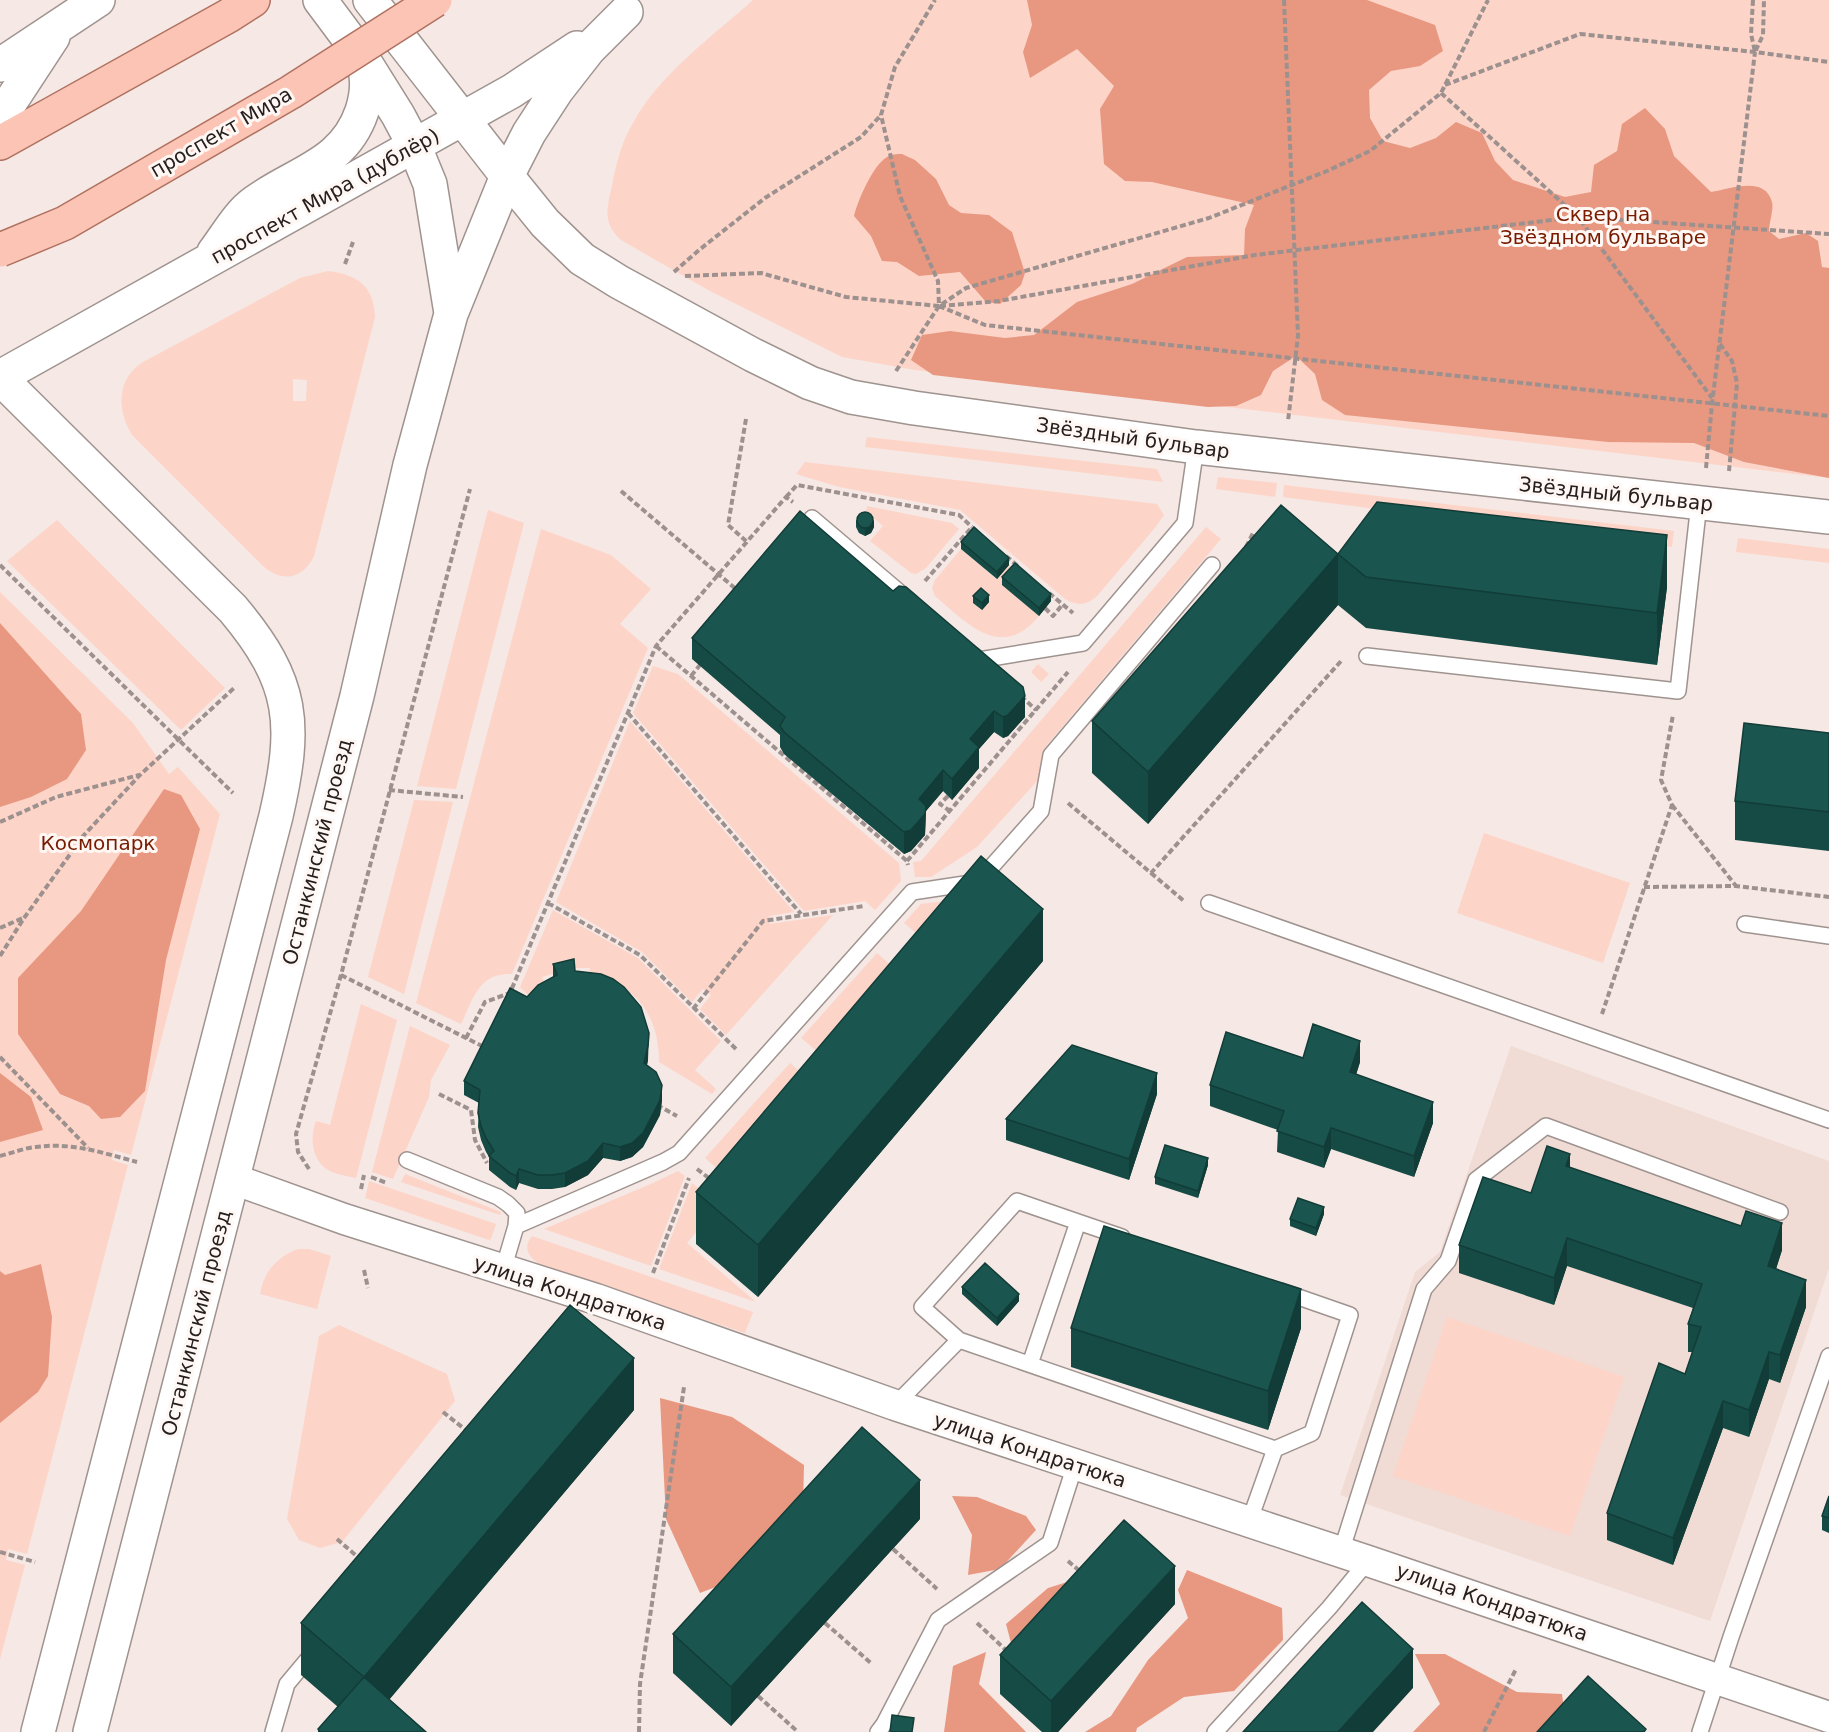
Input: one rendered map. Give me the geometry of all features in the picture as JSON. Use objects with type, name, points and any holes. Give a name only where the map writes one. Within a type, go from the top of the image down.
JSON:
[{"type":"main road","points":[[0,65],[98,0]]},
{"type":"main road","points":[[0,143],[253,0]]},
{"type":"main road","points":[[320,0],[357,51],[398,115],[414,145],[429,184],[451,314]]},
{"type":"main road","name":"Звёздный бульвар","points":[[370,0],[544,223],[582,259],[619,282],[753,355],[810,383],[851,397],[914,408],[1196,447],[1718,496],[1829,517]]},
{"type":"main road","name":"проспект Мира","points":[[0,250],[65,223],[291,92],[435,0]]},
{"type":"main road","name":"проспект Мира (дублёр)","points":[[0,378],[512,92],[633,6]]},
{"type":"main road","name":"Останкинский проезд","points":[[90,1732],[357,696],[410,465],[451,314],[507,176],[530,133],[557,90],[590,49],[633,6]]},
{"type":"main road","points":[[0,118],[58,28]]},
{"type":"main road","points":[[202,264],[255,201],[328,159],[347,140],[356,125],[365,101],[366,75],[357,51]]},
{"type":"main road","points":[[0,378],[176,552],[246,625],[273,668],[286,706],[289,737],[287,764],[276,816],[38,1732]]},
{"type":"street","name":"улица Кондратюка","points":[[233,1179],[344,1219],[503,1270],[593,1305],[1354,1556],[1829,1717]]},
{"type":"lane","points":[[962,645],[979,660],[1083,643],[1185,523],[1196,447]]},
{"type":"lane","points":[[1367,656],[1678,691],[1718,496]]},
{"type":"lane","points":[[812,518],[913,604]]},
{"type":"lane","points":[[516,1226],[679,1153],[912,892],[978,882],[1041,811],[1051,755],[1212,565]]},
{"type":"lane","points":[[1209,903],[1593,1039],[1827,1115]]},
{"type":"lane","points":[[1745,924],[1829,936]]},
{"type":"lane","points":[[1215,1732],[1329,1608],[1354,1556],[1424,1289],[1448,1261],[1476,1180],[1546,1126],[1780,1212]]},
{"type":"lane","points":[[407,1160],[498,1197],[516,1213],[516,1226],[503,1270]]},
{"type":"lane","points":[[1135,1242],[1017,1202],[922,1307],[959,1340],[1275,1449],[1312,1433],[1350,1315],[1271,1288]]},
{"type":"lane","points":[[1030,1364],[1078,1222]]},
{"type":"lane","points":[[895,1405],[959,1340]]},
{"type":"lane","points":[[1700,1732],[1829,1356]]},
{"type":"lane","points":[[1249,1522],[1275,1449]]},
{"type":"lane","points":[[878,1732],[938,1620],[1050,1543],[1075,1464]]},
{"type":"lane","points":[[273,1732],[287,1684],[325,1639]]},
{"type":"path","points":[[935,0],[895,66],[881,115],[861,137],[765,198],[669,277],[761,273],[846,297],[939,306],[999,301],[1255,255],[1578,217],[1829,234]]},
{"type":"path","points":[[1284,0],[1298,336],[1288,425]]},
{"type":"path","points":[[894,378],[897,368],[939,306],[966,288],[1209,218],[1370,151],[1441,93],[1488,0]]},
{"type":"path","points":[[1753,0],[1751,34],[1755,52]]},
{"type":"path","points":[[1718,496],[1705,476],[1755,52],[1762,35],[1764,0]]},
{"type":"path","points":[[1444,85],[1580,34],[1829,62]]},
{"type":"path","points":[[1441,93],[1578,217],[1713,398]]},
{"type":"path","points":[[881,115],[900,196],[938,281],[939,306]]},
{"type":"path","points":[[345,264],[353,242]]},
{"type":"path","points":[[939,306],[985,325],[1829,416]]},
{"type":"path","points":[[1718,496],[1735,406],[1737,383],[1732,361],[1720,344]]},
{"type":"path","points":[[746,418],[728,525],[747,542]]},
{"type":"path","points":[[466,1038],[485,1002],[510,993],[656,646],[796,485],[959,515],[981,534]]},
{"type":"path","points":[[316,1175],[305,1165],[298,1152],[296,1134],[341,975],[470,489]]},
{"type":"path","points":[[621,491],[740,593]]},
{"type":"path","points":[[786,496],[812,518]]},
{"type":"path","points":[[913,604],[972,527]]},
{"type":"path","points":[[1244,550],[1254,531]]},
{"type":"path","points":[[963,537],[968,542]]},
{"type":"path","points":[[999,550],[1026,573]]},
{"type":"path","points":[[0,565],[233,793]]},
{"type":"path","points":[[1045,589],[1094,630]]},
{"type":"path","points":[[1045,608],[1053,616],[1063,604]]},
{"type":"path","points":[[656,646],[907,861],[1075,664],[1083,643]]},
{"type":"path","points":[[1151,873],[1341,660],[1367,656]]},
{"type":"path","points":[[979,660],[1036,710]]},
{"type":"path","points":[[691,676],[700,665]]},
{"type":"path","points":[[0,956],[24,918],[84,835],[140,775],[234,688]]},
{"type":"path","points":[[628,713],[801,914]]},
{"type":"path","points":[[1673,716],[1661,780],[1672,805],[1736,886]]},
{"type":"path","points":[[1010,727],[1017,732]]},
{"type":"path","points":[[788,760],[795,751]]},
{"type":"path","points":[[0,822],[57,797],[140,775]]},
{"type":"path","points":[[389,790],[463,797]]},
{"type":"path","points":[[948,796],[940,804],[950,811]]},
{"type":"path","points":[[1067,802],[1176,895]]},
{"type":"path","points":[[1593,1039],[1672,805]]},
{"type":"path","points":[[850,812],[854,806]]},
{"type":"path","points":[[886,842],[893,834]]},
{"type":"path","points":[[916,837],[922,843]]},
{"type":"path","points":[[1644,887],[1736,886],[1829,897]]},
{"type":"path","points":[[548,903],[640,955],[724,1038]]},
{"type":"path","points":[[693,1009],[763,921],[864,906],[884,923]]},
{"type":"path","points":[[0,928],[24,918]]},
{"type":"path","points":[[341,975],[487,1049]]},
{"type":"path","points":[[510,993],[518,998]]},
{"type":"path","points":[[0,1057],[89,1148]]},
{"type":"path","points":[[439,1094],[471,1110],[475,1140],[491,1167]]},
{"type":"path","points":[[651,1101],[675,1113],[697,1134]]},
{"type":"path","points":[[0,1156],[36,1147],[68,1145],[89,1148],[137,1162]]},
{"type":"path","points":[[653,1273],[694,1166],[718,1186]]},
{"type":"path","points":[[371,1177],[387,1183]]},
{"type":"path","points":[[364,1270],[368,1288]]},
{"type":"path","points":[[639,1732],[640,1684],[684,1387]]},
{"type":"path","points":[[443,1412],[469,1433]]},
{"type":"path","points":[[337,1539],[362,1561]]},
{"type":"path","points":[[893,1549],[938,1590]]},
{"type":"path","points":[[0,1552],[35,1563]]},
{"type":"path","points":[[1068,1561],[1083,1574]]},
{"type":"path","points":[[825,1623],[872,1664]]},
{"type":"path","points":[[977,1623],[1017,1660]]},
{"type":"path","points":[[1484,1732],[1516,1669]]},
{"type":"path","points":[[758,1696],[798,1732]]},
{"type":"shaded area","points":[[1511,1046],[1829,1161],[1829,1268],[1710,1621],[1340,1495],[1415,1272],[1440,1252]]},
{"type":"green space","name":"Сквер на Звёздном бульваре","points":[[753,0],[1829,0],[1829,478],[915,370],[842,357],[708,290],[621,240],[608,221],[609,201],[619,154],[628,132],[643,107],[671,73]]},
{"type":"green space","points":[[1027,0],[1367,0],[1435,25],[1443,51],[1420,66],[1391,71],[1369,90],[1370,118],[1383,141],[1410,148],[1436,138],[1456,122],[1482,133],[1495,161],[1513,180],[1565,197],[1591,192],[1594,165],[1617,151],[1622,124],[1645,108],[1665,129],[1674,156],[1711,192],[1746,186],[1762,189],[1772,202],[1769,231],[1779,239],[1806,233],[1818,241],[1822,267],[1829,268],[1829,478],[1744,462],[1694,443],[1608,442],[1345,415],[1322,400],[1315,374],[1296,356],[1273,371],[1261,395],[1236,406],[1208,407],[933,375],[911,360],[922,335],[950,331],[1005,338],[1034,335],[1077,302],[1132,284],[1187,257],[1244,255],[1245,229],[1254,205],[1152,182],[1125,181],[1104,164],[1100,109],[1114,86],[1077,49],[1030,78],[1023,52],[1032,25]]},
{"type":"green space","points":[[902,154],[915,160],[936,179],[949,205],[961,213],[989,215],[1012,232],[1025,273],[1021,285],[1000,304],[986,302],[960,272],[919,276],[897,262],[882,261],[871,236],[854,216],[876,167],[889,156]]},
{"type":"green space","points":[[328,271],[356,279],[368,290],[375,317],[314,556],[304,570],[292,576],[285,576],[277,575],[263,566],[132,435],[124,415],[122,396],[128,377],[143,362],[300,278]],"holes":[[[293,379],[307,380],[306,401],[293,401]]]},
{"type":"green space","points":[[867,437],[1157,469],[1163,482],[865,447]]},
{"type":"green space","points":[[805,462],[1157,504],[1164,515],[1097,596],[1089,602],[1077,604],[1065,599],[960,510],[839,487],[796,474]]},
{"type":"green space","points":[[1218,477],[1277,483],[1275,497],[1216,489]]},
{"type":"green space","points":[[1284,485],[1674,531],[1672,547],[1283,497]]},
{"type":"green space","points":[[867,506],[952,523],[959,529],[926,568],[916,574],[911,573],[870,541],[883,526],[866,511]]},
{"type":"green space","points":[[488,510],[524,523],[456,789],[417,786]]},
{"type":"green space","points":[[57,520],[225,688],[181,730],[7,561]]},
{"type":"green space","points":[[1206,527],[1221,539],[1047,745],[1039,779],[977,847],[931,877],[915,877],[913,862],[921,861]]},
{"type":"green space","points":[[541,529],[611,555],[651,589],[620,624],[648,648],[512,974],[492,977],[485,982],[474,997],[461,1024],[416,1003]]},
{"type":"green space","points":[[1738,538],[1829,549],[1829,563],[1736,552]]},
{"type":"green space","points":[[961,549],[996,579],[1009,565],[1015,570],[1003,585],[1039,616],[1025,629],[1011,636],[998,637],[985,633],[959,617],[935,596],[932,588],[935,580]]},
{"type":"green space","name":"Космопарк","points":[[0,592],[133,723],[169,774],[178,767],[220,814],[131,1155],[114,1150],[112,1160],[128,1165],[27,1554],[8,1549],[6,1560],[25,1565],[0,1659]]},
{"type":"green space","points":[[0,623],[81,714],[86,750],[67,779],[31,797],[0,807]]},
{"type":"green space","points":[[1038,664],[1049,674],[1041,682],[1031,672]]},
{"type":"green space","points":[[653,666],[678,674],[899,863],[901,881],[875,910],[865,901],[804,911],[633,713]]},
{"type":"green space","points":[[630,721],[794,912],[769,916],[772,919],[769,924],[833,915],[726,1035],[700,1009],[711,995],[703,989],[692,1002],[642,952],[556,902]]},
{"type":"green space","points":[[164,789],[181,795],[200,829],[166,960],[145,1091],[120,1117],[101,1119],[89,1106],[60,1094],[18,1034],[18,978],[81,911]]},
{"type":"green space","points":[[414,800],[453,802],[404,994],[368,977]]},
{"type":"green space","points":[[1484,833],[1630,883],[1603,963],[1457,913]]},
{"type":"green space","points":[[969,898],[936,950],[904,923],[921,904]]},
{"type":"green space","points":[[553,910],[638,958],[721,1041],[695,1070],[716,1089],[712,1094],[659,1062],[657,1039],[645,1009],[638,1000],[620,986],[589,975],[590,968],[573,968],[542,977],[545,983],[528,995],[520,987]]},
{"type":"green space","points":[[877,953],[909,981],[836,1067],[801,1038]]},
{"type":"green space","points":[[361,1004],[397,1020],[356,1178],[332,1172],[320,1163],[314,1150],[313,1135],[316,1121],[330,1125]]},
{"type":"green space","points":[[410,1026],[450,1045],[431,1080],[429,1097],[393,1179],[372,1172]]},
{"type":"green space","points":[[790,1063],[819,1088],[736,1185],[705,1158]]},
{"type":"green space","points":[[0,1073],[31,1097],[43,1130],[0,1142]]},
{"type":"green space","points":[[678,1171],[685,1176],[651,1266],[544,1229],[653,1183]]},
{"type":"green space","points":[[405,1174],[501,1212],[500,1215],[401,1182]]},
{"type":"green space","points":[[369,1181],[496,1224],[491,1239],[365,1198]]},
{"type":"green space","points":[[692,1183],[719,1205],[687,1243],[756,1302],[659,1269]]},
{"type":"green space","points":[[532,1236],[753,1312],[745,1333],[541,1265],[533,1259],[527,1249]]},
{"type":"green space","points":[[298,1249],[309,1249],[331,1256],[317,1309],[260,1294],[265,1278],[273,1266],[284,1256]]},
{"type":"green space","points":[[41,1264],[52,1317],[48,1376],[38,1392],[0,1423],[0,1271],[5,1275]]},
{"type":"green space","points":[[1447,1317],[1624,1377],[1570,1536],[1393,1476]]},
{"type":"green space","points":[[339,1325],[447,1374],[455,1401],[342,1542],[320,1548],[299,1540],[287,1519],[319,1336]]},
{"type":"green space","points":[[660,1398],[732,1417],[804,1465],[803,1507],[731,1581],[700,1593],[666,1519]]},
{"type":"green space","points":[[952,1496],[977,1497],[1026,1516],[1036,1530],[1000,1569],[968,1575],[972,1535]]},
{"type":"green space","points":[[1187,1570],[1282,1608],[1283,1640],[1234,1691],[1184,1697],[1137,1728],[1136,1732],[1085,1732],[1111,1716],[1148,1660],[1188,1618],[1178,1590]]},
{"type":"green space","points":[[1080,1578],[1031,1642],[1011,1643],[1006,1624],[1048,1588]]},
{"type":"green space","points":[[986,1652],[979,1684],[1026,1732],[944,1732],[953,1666]]},
{"type":"green space","points":[[1415,1654],[1445,1654],[1517,1692],[1562,1694],[1565,1718],[1550,1732],[1413,1732],[1440,1704]]},
{"type":"building","points":[[1377,502],[1667,535],[1657,613],[1366,577],[1338,554]]},
{"type":"building","points":[[1281,505],[1338,554],[1148,772],[1092,721]]},
{"type":"building","points":[[800,511],[893,591],[899,586],[906,587],[1023,687],[1025,696],[1008,715],[1003,717],[994,711],[970,739],[979,747],[952,779],[943,770],[919,799],[926,806],[925,814],[911,830],[904,832],[784,732],[780,726],[785,717],[692,638]]},
{"type":"building","points":[[862,512],[868,512],[873,520],[871,526],[862,528],[857,523],[857,517]]},
{"type":"building","points":[[974,527],[1009,558],[997,572],[961,542]]},
{"type":"building","points":[[1015,563],[1051,594],[1039,608],[1002,577]]},
{"type":"building","points":[[981,588],[989,595],[982,603],[973,596]]},
{"type":"building","points":[[1744,723],[1829,733],[1829,812],[1735,801]]},
{"type":"building","points":[[981,856],[1043,909],[758,1245],[696,1192]]},
{"type":"building","points":[[574,959],[575,971],[601,974],[613,979],[624,987],[641,1007],[649,1033],[644,1063],[656,1072],[662,1085],[660,1100],[643,1133],[632,1143],[620,1147],[603,1143],[588,1161],[565,1173],[538,1175],[519,1169],[516,1176],[489,1156],[494,1151],[486,1138],[478,1113],[480,1090],[464,1081],[510,988],[527,997],[538,985],[557,975],[553,964]]},
{"type":"building","points":[[1313,1024],[1360,1041],[1350,1072],[1433,1102],[1414,1156],[1331,1128],[1324,1147],[1277,1131],[1284,1111],[1210,1085],[1226,1032],[1303,1058]]},
{"type":"building","points":[[1072,1045],[1157,1073],[1129,1159],[1006,1119]]},
{"type":"building","points":[[1165,1145],[1208,1158],[1198,1191],[1155,1177]]},
{"type":"building","points":[[1547,1146],[1570,1154],[1566,1166],[1741,1226],[1746,1211],[1782,1223],[1768,1266],[1806,1280],[1780,1355],[1769,1352],[1749,1410],[1723,1401],[1673,1538],[1607,1513],[1659,1363],[1685,1374],[1701,1327],[1688,1324],[1702,1284],[1567,1238],[1554,1278],[1459,1245],[1483,1177],[1531,1193]]},
{"type":"building","points":[[1298,1198],[1324,1207],[1316,1228],[1290,1219]]},
{"type":"building","points":[[1104,1226],[1301,1289],[1268,1391],[1071,1328]]},
{"type":"building","points":[[985,1263],[1019,1294],[997,1318],[962,1287]]},
{"type":"building","points":[[570,1305],[634,1358],[364,1677],[301,1623]]},
{"type":"building","points":[[862,1427],[920,1480],[731,1687],[673,1634]]},
{"type":"building","points":[[1829,1496],[1829,1518],[1822,1516]]},
{"type":"building","points":[[1124,1520],[1175,1566],[1051,1701],[1000,1655]]},
{"type":"building","points":[[1362,1602],[1413,1649],[1338,1732],[1243,1732]]},
{"type":"building","points":[[1588,1676],[1646,1729],[1644,1732],[1537,1732]]},
{"type":"building","points":[[364,1677],[426,1732],[320,1732],[318,1729]]},
{"type":"building","points":[[892,1715],[914,1718],[912,1732],[890,1732]]}]
